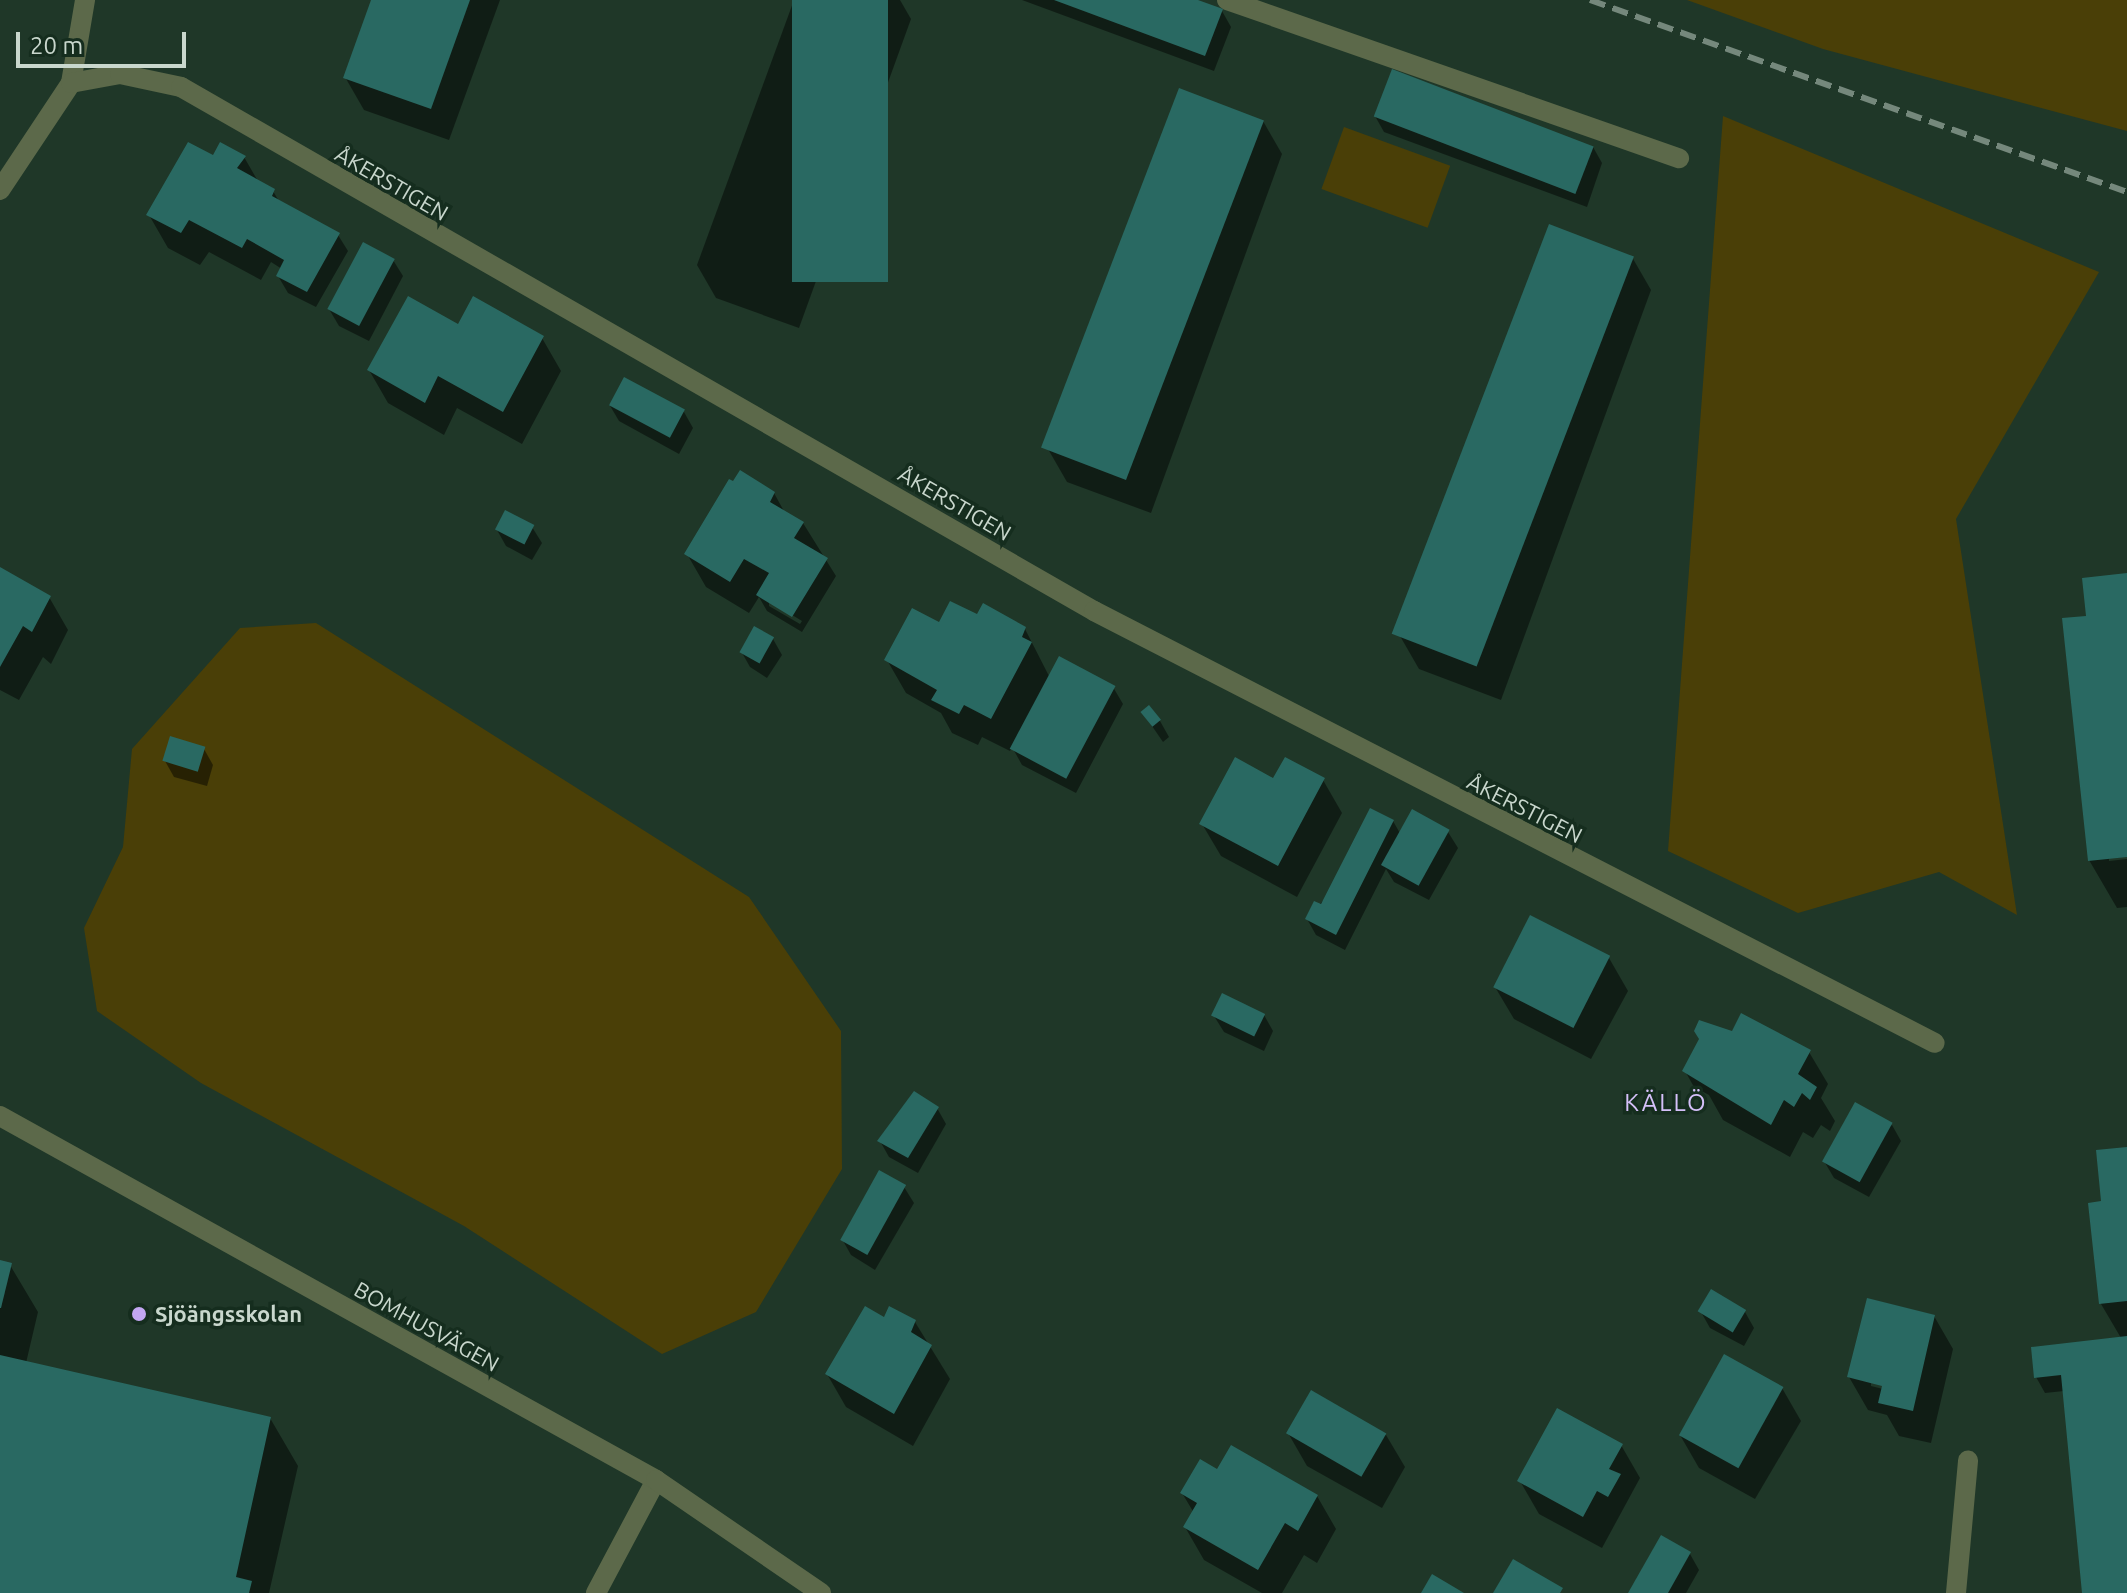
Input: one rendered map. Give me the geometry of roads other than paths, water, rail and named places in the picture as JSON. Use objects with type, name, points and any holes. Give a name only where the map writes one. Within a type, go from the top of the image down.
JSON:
[{"type":"street","points":[[0,190],[71,83],[85,0]]},
{"type":"street","points":[[1227,0],[1679,158]]},
{"type":"street","name":"ÅKERSTIGEN","points":[[71,83],[120,74],[181,87],[1094,611],[1935,1043]]},
{"type":"street","name":"BOMHUSVÄGEN","points":[[0,1116],[656,1480],[821,1593]]},
{"type":"street","points":[[1956,1593],[1968,1461]]},
{"type":"street","points":[[596,1593],[656,1480]]},
{"type":"railway","points":[[1590,0],[2127,192]]},
{"type":"place","name":"Sjöängsskolan","points":[[139,1314]]},
{"type":"district","name":"KÄLLÖ","points":[[1666,1103]]}]
